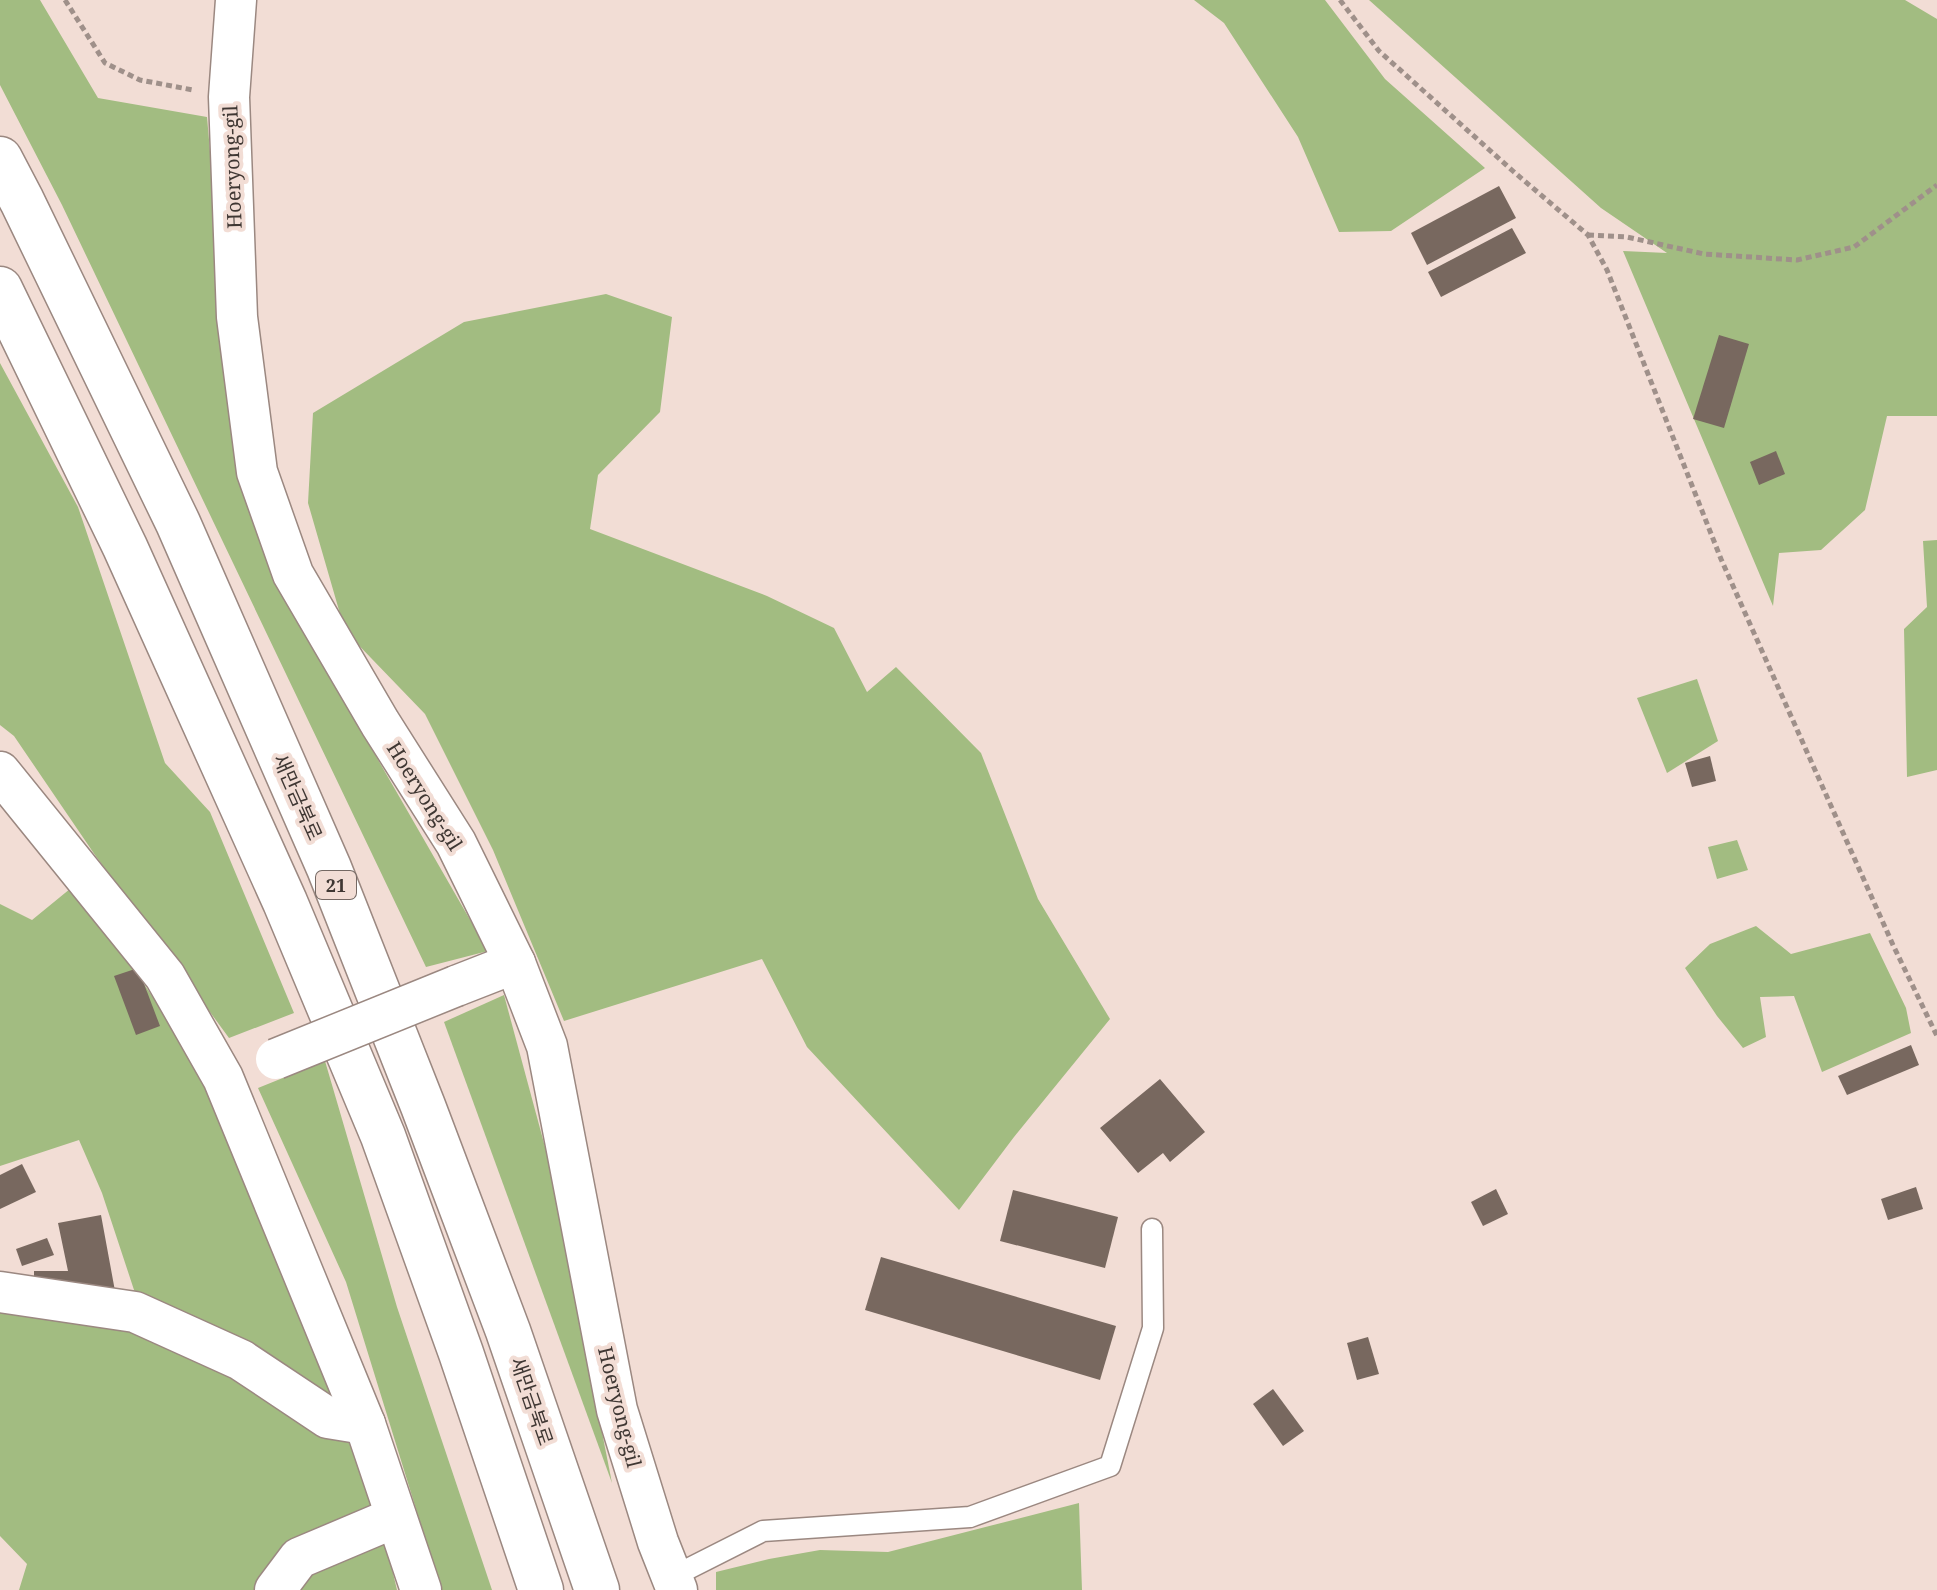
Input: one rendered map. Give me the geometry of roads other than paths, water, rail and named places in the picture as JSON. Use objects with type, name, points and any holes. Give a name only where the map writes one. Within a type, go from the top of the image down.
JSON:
[{"type":"highway","name":"새만금북로","points":[[0,159],[178,523],[329,868],[508,1331],[597,1590]]},
{"type":"highway","name":"21","points":[[0,289],[138,576],[285,902],[383,1136],[541,1590]]},
{"type":"street","name":"Hoeryong-gil","points":[[236,0],[229,97],[237,317],[257,472],[293,574],[380,723],[456,843],[515,963],[547,1046],[617,1410],[674,1584]]},
{"type":"street","points":[[0,772],[165,976],[223,1078],[365,1424],[421,1590]]},
{"type":"street","points":[[223,1078],[515,963]]},
{"type":"street","points":[[0,1292],[135,1312],[241,1360],[328,1418],[365,1424]]},
{"type":"street","points":[[275,1590],[299,1558],[396,1517]]},
{"type":"lane","points":[[674,1584],[763,1531],[970,1517],[1110,1466],[1153,1328],[1152,1229]]}]
